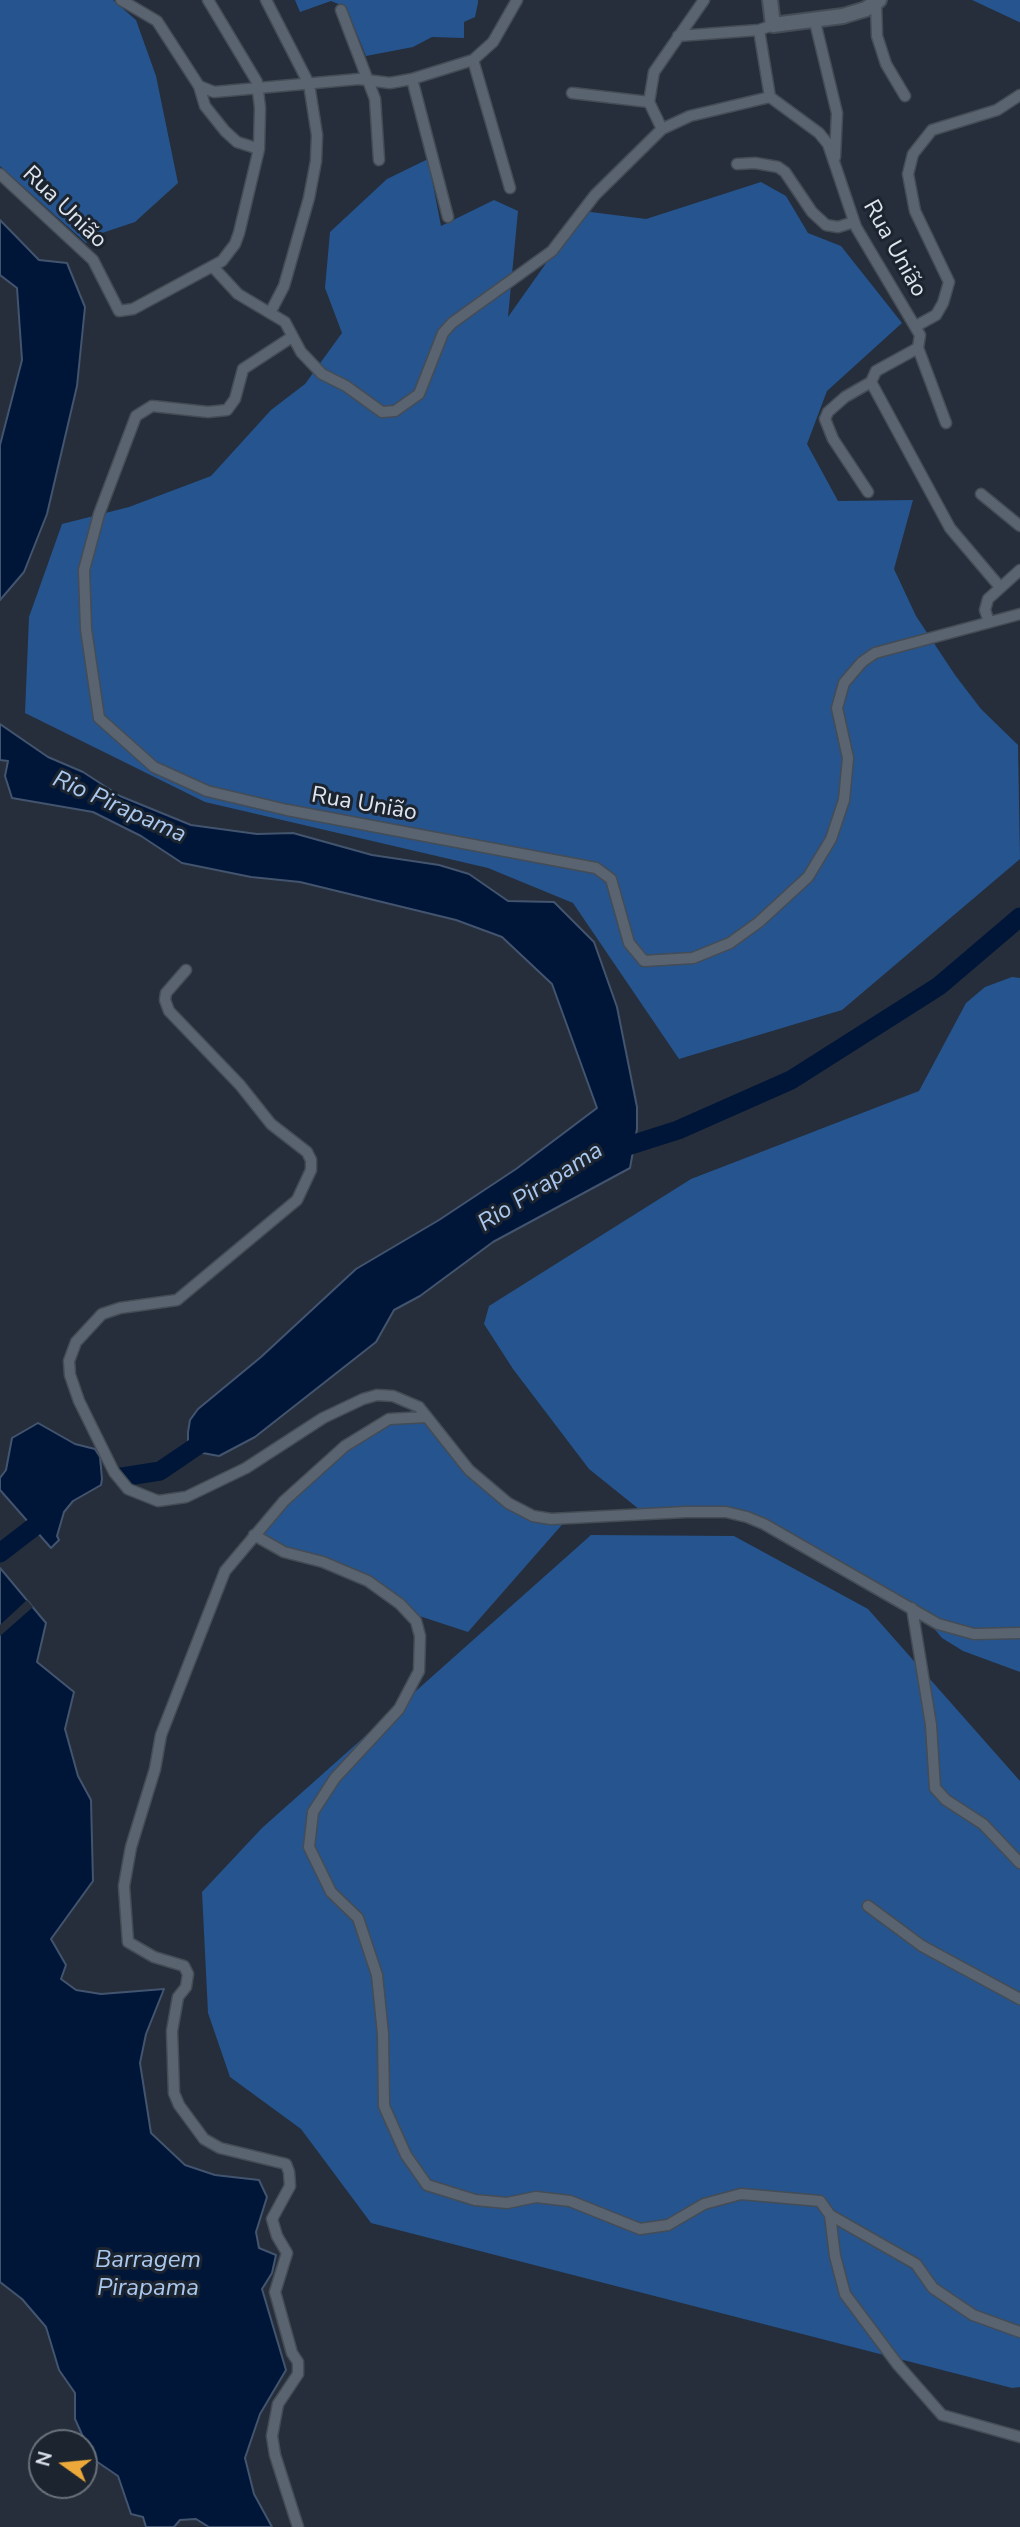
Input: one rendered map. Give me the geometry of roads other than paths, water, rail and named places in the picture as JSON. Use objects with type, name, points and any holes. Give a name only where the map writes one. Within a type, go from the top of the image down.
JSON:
[{"type":"street","points":[[121,0],[150,16],[163,27],[200,86],[205,107],[225,131],[237,142],[259,149]]},
{"type":"street","points":[[208,0],[259,88],[259,149],[235,244],[213,267],[238,294],[271,311],[285,322],[307,360],[322,374],[346,386],[382,412],[402,408],[415,399],[424,386],[438,344],[452,323],[552,251],[596,195],[662,129],[690,116],[770,97],[766,28],[770,0]]},
{"type":"street","points":[[266,0],[309,84],[317,123],[314,179],[284,286],[271,311]]},
{"type":"street","points":[[662,129],[649,102],[654,72],[704,0]]},
{"type":"street","points":[[200,86],[214,92],[367,79],[390,83],[412,79],[473,60],[493,42],[514,1]]},
{"type":"street","points":[[678,36],[815,22],[877,2],[877,36],[886,64],[905,96]]},
{"type":"street","points":[[341,10],[374,99],[379,160]]},
{"type":"street","points":[[815,22],[837,113],[835,161]]},
{"type":"street","points":[[473,60],[510,188]]},
{"type":"street","points":[[412,79],[448,217]]},
{"type":"street","points":[[572,93],[649,102]]},
{"type":"street","points":[[916,326],[936,315],[943,303],[948,282],[915,211],[908,174],[913,154],[932,130],[997,110],[1020,95]]},
{"type":"street","name":"Rua União","points":[[770,97],[819,133],[835,161],[841,190],[854,222],[920,335],[918,348],[946,423]]},
{"type":"street","points":[[737,164],[755,163],[778,167],[826,225],[838,228],[854,222]]},
{"type":"street","name":"Rua União","points":[[0,174],[93,260],[121,312],[133,309],[213,267]]},
{"type":"street","name":"Rua União","points":[[292,337],[243,369],[235,399],[227,410],[208,412],[152,406],[139,413],[131,427],[90,545],[83,595],[96,709],[113,733],[169,776],[207,791],[280,809],[596,869],[611,879],[615,887],[629,943],[639,958],[652,963],[681,960],[712,952],[745,933],[800,885],[818,863],[831,839],[848,782],[848,758],[838,718],[839,695],[844,682],[862,662],[884,651],[989,622]]},
{"type":"street","points":[[868,492],[833,439],[825,419],[845,397],[871,382],[876,371],[918,348]]},
{"type":"street","points":[[871,382],[950,528],[1000,587]]},
{"type":"street","points":[[982,494],[1020,526]]},
{"type":"street","points":[[1020,570],[1000,587],[986,605],[989,622],[1020,614]]},
{"type":"street","points":[[186,970],[166,993],[164,1000],[169,1011],[240,1085],[271,1124],[307,1152],[312,1160],[310,1177],[298,1200],[177,1300],[120,1308],[102,1314],[76,1342],[69,1361],[70,1374],[79,1401],[121,1483],[139,1495],[168,1501],[222,1481],[323,1418],[363,1399],[377,1395],[393,1396],[412,1403],[428,1417],[470,1470],[508,1503],[523,1512],[551,1519],[686,1512],[726,1512],[747,1517],[765,1524],[953,1630],[1020,1633]]},
{"type":"street","points":[[298,2527],[275,2455],[272,2436],[278,2404],[298,2374],[298,2362],[292,2353],[275,2292],[287,2253],[277,2236],[272,2219],[290,2186],[289,2172],[286,2164],[220,2148],[193,2127],[174,2093],[171,2060],[176,2005],[187,1981],[186,1969],[143,1952],[128,1942],[124,1886],[131,1847],[173,1699],[225,1571],[254,1535],[308,1478],[345,1446],[388,1419],[428,1417]]},
{"type":"street","points":[[254,1535],[284,1552],[323,1562],[368,1581],[400,1604],[416,1621],[418,1628],[419,1671],[398,1709],[335,1778],[313,1812],[309,1847],[331,1892],[358,1918],[377,1975],[383,2034],[384,2106],[406,2155],[427,2185],[475,2200],[507,2203],[536,2197],[570,2201],[640,2229],[668,2225],[704,2204],[741,2194],[820,2201],[830,2215],[916,2264],[933,2288],[973,2315],[1020,2332]]},
{"type":"street","points":[[912,1608],[931,1725],[935,1788],[946,1800],[983,1824],[1020,1863]]},
{"type":"street","points":[[868,1906],[922,1946],[1020,1999]]},
{"type":"street","points":[[830,2215],[835,2256],[845,2294],[898,2365],[942,2415],[1020,2437]]},
{"type":"water","points":[[0,220],[39,260],[67,263],[85,307],[77,386],[47,514],[24,572],[0,600],[0,445],[22,360],[17,288],[0,275]]},
{"type":"water","points":[[0,724],[48,757],[83,772],[120,796],[191,825],[257,834],[293,833],[372,855],[439,865],[469,874],[508,901],[554,902],[594,942],[617,1007],[637,1107],[637,1129],[630,1168],[493,1242],[420,1296],[394,1310],[376,1342],[255,1437],[219,1456],[197,1452],[188,1442],[188,1432],[190,1420],[198,1409],[261,1357],[356,1269],[439,1220],[516,1169],[597,1108],[552,984],[502,937],[456,920],[300,882],[251,877],[182,863],[141,836],[93,812],[12,798],[5,776],[8,761],[0,760]]},
{"type":"water","points":[[38,1423],[75,1444],[95,1449],[100,1457],[101,1485],[73,1501],[64,1512],[57,1536],[59,1540],[51,1548],[0,1490],[0,1478],[6,1470],[12,1438]]},
{"type":"water","name":"Barragem Pirapama","points":[[0,1568],[46,1623],[37,1662],[74,1692],[65,1729],[78,1776],[91,1800],[93,1881],[51,1939],[66,1965],[61,1979],[76,1990],[101,1994],[164,1989],[146,2034],[140,2063],[151,2133],[185,2165],[215,2175],[259,2180],[267,2197],[256,2232],[259,2248],[276,2255],[272,2273],[262,2289],[286,2370],[260,2414],[245,2458],[254,2494],[272,2527],[209,2527],[196,2519],[180,2520],[174,2527],[146,2527],[143,2517],[131,2514],[118,2476],[98,2462],[98,2429],[80,2429],[75,2419],[75,2393],[59,2370],[46,2327],[22,2299],[0,2282]]},
{"type":"waterway","points":[[612,1151],[678,1130],[791,1080],[939,986],[1020,917]]},
{"type":"waterway","name":"Rio Pirapama","points":[[122,1477],[160,1471],[216,1433]]},
{"type":"waterway","name":"Rio Pirapama","points":[[0,1553],[52,1513]]}]
